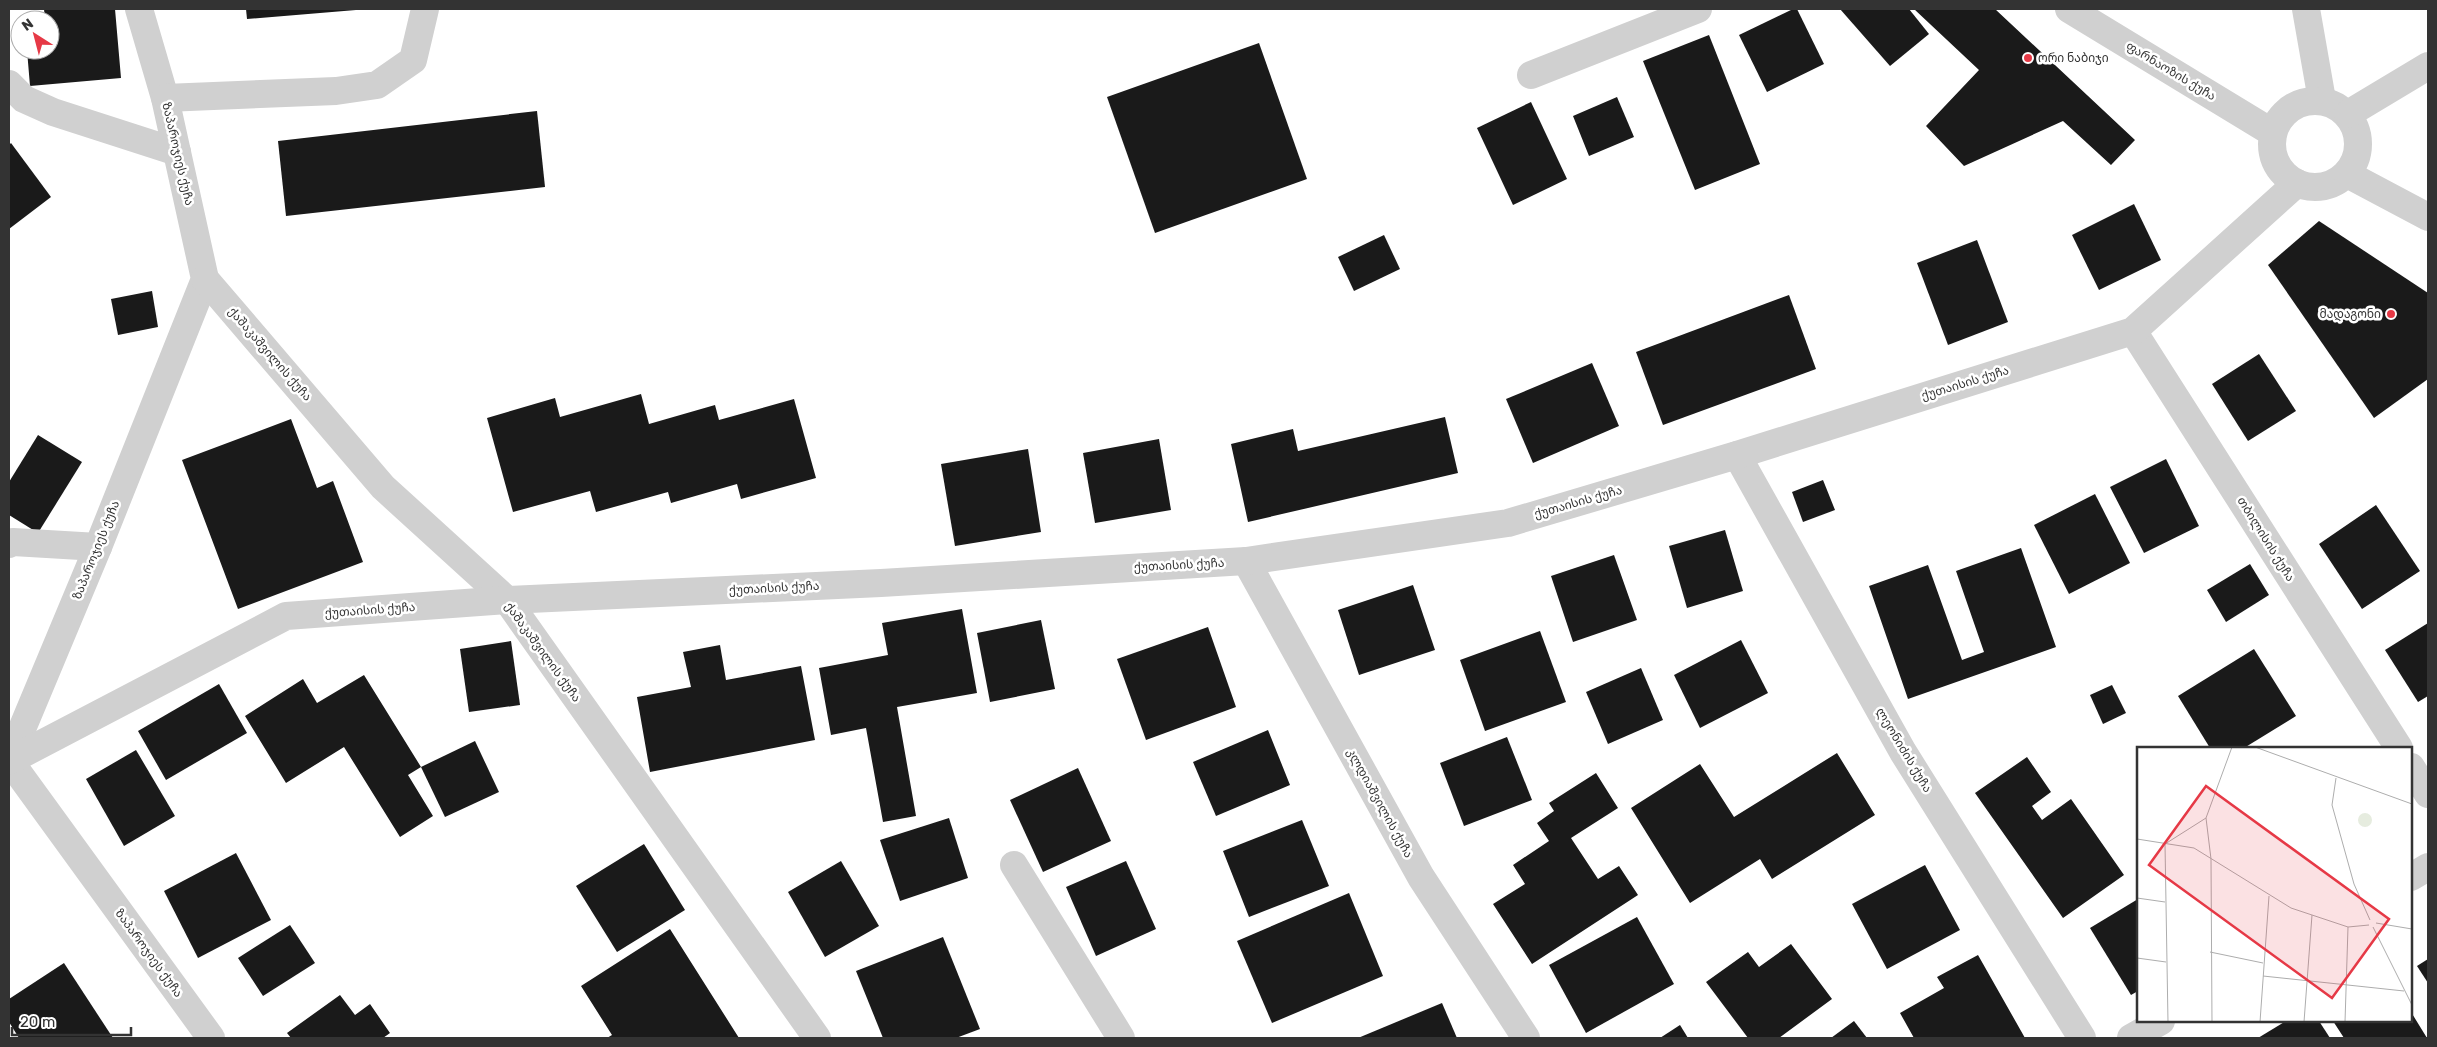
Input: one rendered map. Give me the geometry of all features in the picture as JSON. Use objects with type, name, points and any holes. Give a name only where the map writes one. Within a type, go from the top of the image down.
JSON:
[{"type":"street","name":"ზაპაროჯიეს ქუჩა","points":[[139,9],[165,98],[205,279],[98,547],[9,761],[211,1038]]},
{"type":"street","points":[[165,98],[336,91],[377,85],[413,60],[426,9]]},
{"type":"street","points":[[1531,75],[1698,9]]},
{"type":"street","name":"ფარნაოზის ქუჩა","points":[[2069,9],[2273,133]]},
{"type":"street","points":[[2306,9],[2322,100]]},
{"type":"street","points":[[2348,114],[2428,66]]},
{"type":"street","points":[[9,84],[24,99],[53,112],[177,152]]},
{"type":"street","points":[[2322,100],[2336,105],[2348,114],[2356,128],[2359,144],[2356,160],[2347,174],[2337,182],[2312,187],[2297,183],[2284,174],[2276,163],[2272,148],[2273,133],[2280,118],[2292,107],[2306,101],[2322,100]]},
{"type":"street","points":[[2347,174],[2428,217]]},
{"type":"street","name":"ქუთაისის ქუჩა","points":[[9,761],[286,616],[507,600],[881,583],[1246,561],[1508,523],[1737,455],[2133,331],[2297,183]]},
{"type":"street","name":"ქაშაკაშვილის ქუჩა","points":[[205,279],[384,487],[507,600],[817,1038]]},
{"type":"street","name":"თბილისის ქუჩა","points":[[2133,331],[2398,747]]},
{"type":"street","name":"ლეონიძის ქუჩა","points":[[1737,455],[1903,752],[2082,1038]]},
{"type":"street","points":[[9,544],[13,542],[98,547]]},
{"type":"street","name":"კლდიაშვილის ქუჩა","points":[[1246,561],[1421,877],[1526,1038]]},
{"type":"street","points":[[2412,769],[2428,794]]},
{"type":"street","points":[[1014,865],[1122,1038]]},
{"type":"street","points":[[2412,876],[2428,867]]},
{"type":"street","points":[[2131,1038],[2159,1022]]},
{"type":"building","points":[[115,9],[121,78],[30,86],[28,60],[60,60],[60,10],[44,10]]},
{"type":"building","points":[[246,9],[356,9],[356,10],[247,19]]},
{"type":"building","points":[[1793,9],[1797,9],[1824,64],[1767,92],[1739,35]]},
{"type":"building","points":[[1840,9],[1909,9],[1929,34],[1890,66]]},
{"type":"building","points":[[1914,9],[1995,9],[2135,140],[2111,165],[2063,121],[1964,166],[1926,126],[1979,70]]},
{"type":"building","points":[[1709,35],[1760,164],[1695,190],[1643,61]]},
{"type":"building","points":[[1259,43],[1307,179],[1155,233],[1107,97]]},
{"type":"building","points":[[1617,97],[1634,137],[1589,156],[1573,116]]},
{"type":"building","points":[[1531,102],[1567,179],[1513,205],[1477,128]]},
{"type":"building","points":[[537,111],[545,187],[286,216],[278,141]]},
{"type":"building","points":[[11,143],[51,197],[9,229],[9,145]]},
{"type":"building","points":[[2134,204],[2161,260],[2099,290],[2072,235]]},
{"type":"building","points":[[2319,221],[2428,293],[2428,379],[2374,418],[2268,265]]},
{"type":"building","points":[[1384,235],[1400,269],[1354,291],[1338,257]]},
{"type":"building","points":[[1977,240],[2008,322],[1948,345],[1917,263]]},
{"type":"building","points":[[152,291],[158,327],[118,335],[111,299]]},
{"type":"building","points":[[1789,295],[1816,369],[1663,425],[1636,352]]},
{"type":"building","points":[[2259,354],[2296,411],[2248,441],[2212,384]]},
{"type":"building","points":[[1592,363],[1619,426],[1533,463],[1506,399]]},
{"type":"building","points":[[641,394],[649,424],[715,405],[719,420],[794,399],[816,478],[741,499],[737,484],[671,503],[668,492],[596,512],[590,491],[513,512],[487,418],[555,398],[560,417]]},
{"type":"building","points":[[1445,417],[1458,473],[1248,522],[1231,444],[1293,429],[1298,451]]},
{"type":"building","points":[[291,419],[317,488],[333,481],[363,562],[238,609],[182,460]]},
{"type":"building","points":[[38,435],[82,462],[38,533],[9,515],[9,482]]},
{"type":"building","points":[[1159,439],[1171,510],[1095,523],[1083,453]]},
{"type":"building","points":[[1028,449],[1041,532],[955,546],[941,464]]},
{"type":"building","points":[[2166,459],[2199,526],[2144,553],[2110,487]]},
{"type":"building","points":[[1823,480],[1835,510],[1803,522],[1792,492]]},
{"type":"building","points":[[2095,494],[2130,563],[2069,594],[2034,525]]},
{"type":"building","points":[[2376,505],[2420,571],[2362,609],[2319,544]]},
{"type":"building","points":[[1725,530],[1743,591],[1687,608],[1669,546]]},
{"type":"building","points":[[2021,548],[2056,647],[1908,699],[1869,586],[1928,565],[1962,660],[1984,652],[1956,571]]},
{"type":"building","points":[[1614,555],[1637,620],[1573,642],[1551,576]]},
{"type":"building","points":[[2250,564],[2269,595],[2226,622],[2207,590]]},
{"type":"building","points":[[1413,585],[1435,650],[1359,675],[1338,610]]},
{"type":"building","points":[[962,609],[977,693],[897,707],[916,816],[883,822],[866,728],[831,735],[819,668],[888,655],[882,623]]},
{"type":"building","points":[[1041,620],[1055,689],[990,702],[977,633]]},
{"type":"building","points":[[2428,623],[2428,696],[2418,702],[2385,650]]},
{"type":"building","points":[[1208,627],[1236,707],[1146,740],[1117,659]]},
{"type":"building","points":[[1540,631],[1566,702],[1485,731],[1460,660]]},
{"type":"building","points":[[1741,640],[1768,693],[1700,728],[1674,675]]},
{"type":"building","points":[[511,641],[520,705],[469,712],[460,649]]},
{"type":"building","points":[[720,645],[726,680],[801,666],[815,740],[650,772],[637,697],[691,687],[683,652]]},
{"type":"building","points":[[2254,649],[2296,716],[2246,747],[2209,747],[2178,696]]},
{"type":"building","points":[[1641,668],[1663,720],[1608,744],[1586,692]]},
{"type":"building","points":[[364,675],[421,767],[408,775],[433,816],[400,837],[344,747],[286,783],[245,716],[303,679],[317,703]]},
{"type":"building","points":[[219,684],[247,733],[166,780],[138,731]]},
{"type":"building","points":[[2112,685],[2126,713],[2103,724],[2090,695]]},
{"type":"building","points":[[1268,730],[1290,785],[1216,816],[1193,762]]},
{"type":"building","points":[[1507,737],[1532,800],[1464,826],[1440,763]]},
{"type":"building","points":[[475,741],[499,792],[445,817],[421,767]]},
{"type":"building","points":[[136,750],[175,816],[124,846],[86,779]]},
{"type":"building","points":[[1837,753],[1875,815],[1772,879],[1760,859],[1690,903],[1631,808],[1700,764],[1734,817]]},
{"type":"building","points":[[2027,757],[2051,792],[2032,806],[2042,820],[2071,799],[2124,875],[2063,918],[1975,793]]},
{"type":"building","points":[[1078,768],[1111,841],[1043,872],[1010,800]]},
{"type":"building","points":[[1596,773],[1618,808],[1571,838],[1598,879],[1619,866],[1638,895],[1532,964],[1493,904],[1525,884],[1513,865],[1549,841],[1537,823],[1554,811],[1549,803]]},
{"type":"building","points":[[949,818],[968,878],[900,901],[880,840]]},
{"type":"building","points":[[1302,820],[1329,886],[1249,917],[1223,851]]},
{"type":"building","points":[[644,844],[685,910],[617,952],[576,886]]},
{"type":"building","points":[[236,853],[271,920],[198,958],[164,891]]},
{"type":"building","points":[[841,861],[879,926],[825,957],[788,892]]},
{"type":"building","points":[[1126,861],[1156,929],[1096,956],[1066,887]]},
{"type":"building","points":[[1925,865],[1960,930],[1887,969],[1852,904]]},
{"type":"building","points":[[1349,893],[1383,976],[1272,1023],[1237,941]]},
{"type":"building","points":[[2137,900],[2137,992],[2131,995],[2090,928]]},
{"type":"building","points":[[1637,917],[1674,984],[1586,1033],[1549,965]]},
{"type":"building","points":[[290,925],[315,963],[263,996],[238,958]]},
{"type":"building","points":[[670,929],[739,1038],[607,1038],[612,1035],[581,986]]},
{"type":"building","points":[[943,937],[980,1029],[956,1038],[883,1038],[856,971]]},
{"type":"building","points":[[1791,944],[1832,999],[1779,1038],[1748,1038],[1706,982],[1748,952],[1759,967]]},
{"type":"building","points":[[1978,955],[2025,1038],[1914,1038],[1900,1013],[1944,988],[1937,977]]},
{"type":"building","points":[[2428,959],[2428,983],[2417,966]]},
{"type":"building","points":[[64,963],[113,1038],[19,1038],[9,1022],[9,999]]},
{"type":"building","points":[[340,995],[355,1015],[370,1004],[390,1033],[383,1038],[291,1038],[287,1033]]},
{"type":"building","points":[[1442,1003],[1457,1038],[1358,1038]]},
{"type":"building","points":[[2412,1014],[2427,1038],[2344,1038],[2334,1022],[2412,1022]]},
{"type":"building","points":[[1854,1021],[1867,1038],[1831,1038]]},
{"type":"building","points":[[2284,1022],[2320,1022],[2330,1038],[2258,1038]]},
{"type":"building","points":[[1680,1025],[1688,1038],[1660,1038]]},
{"type":"place","name":"ორი ნაბიჯი","points":[[2028,58]]},
{"type":"place","name":"მადაგონი","points":[[2391,314]]}]
